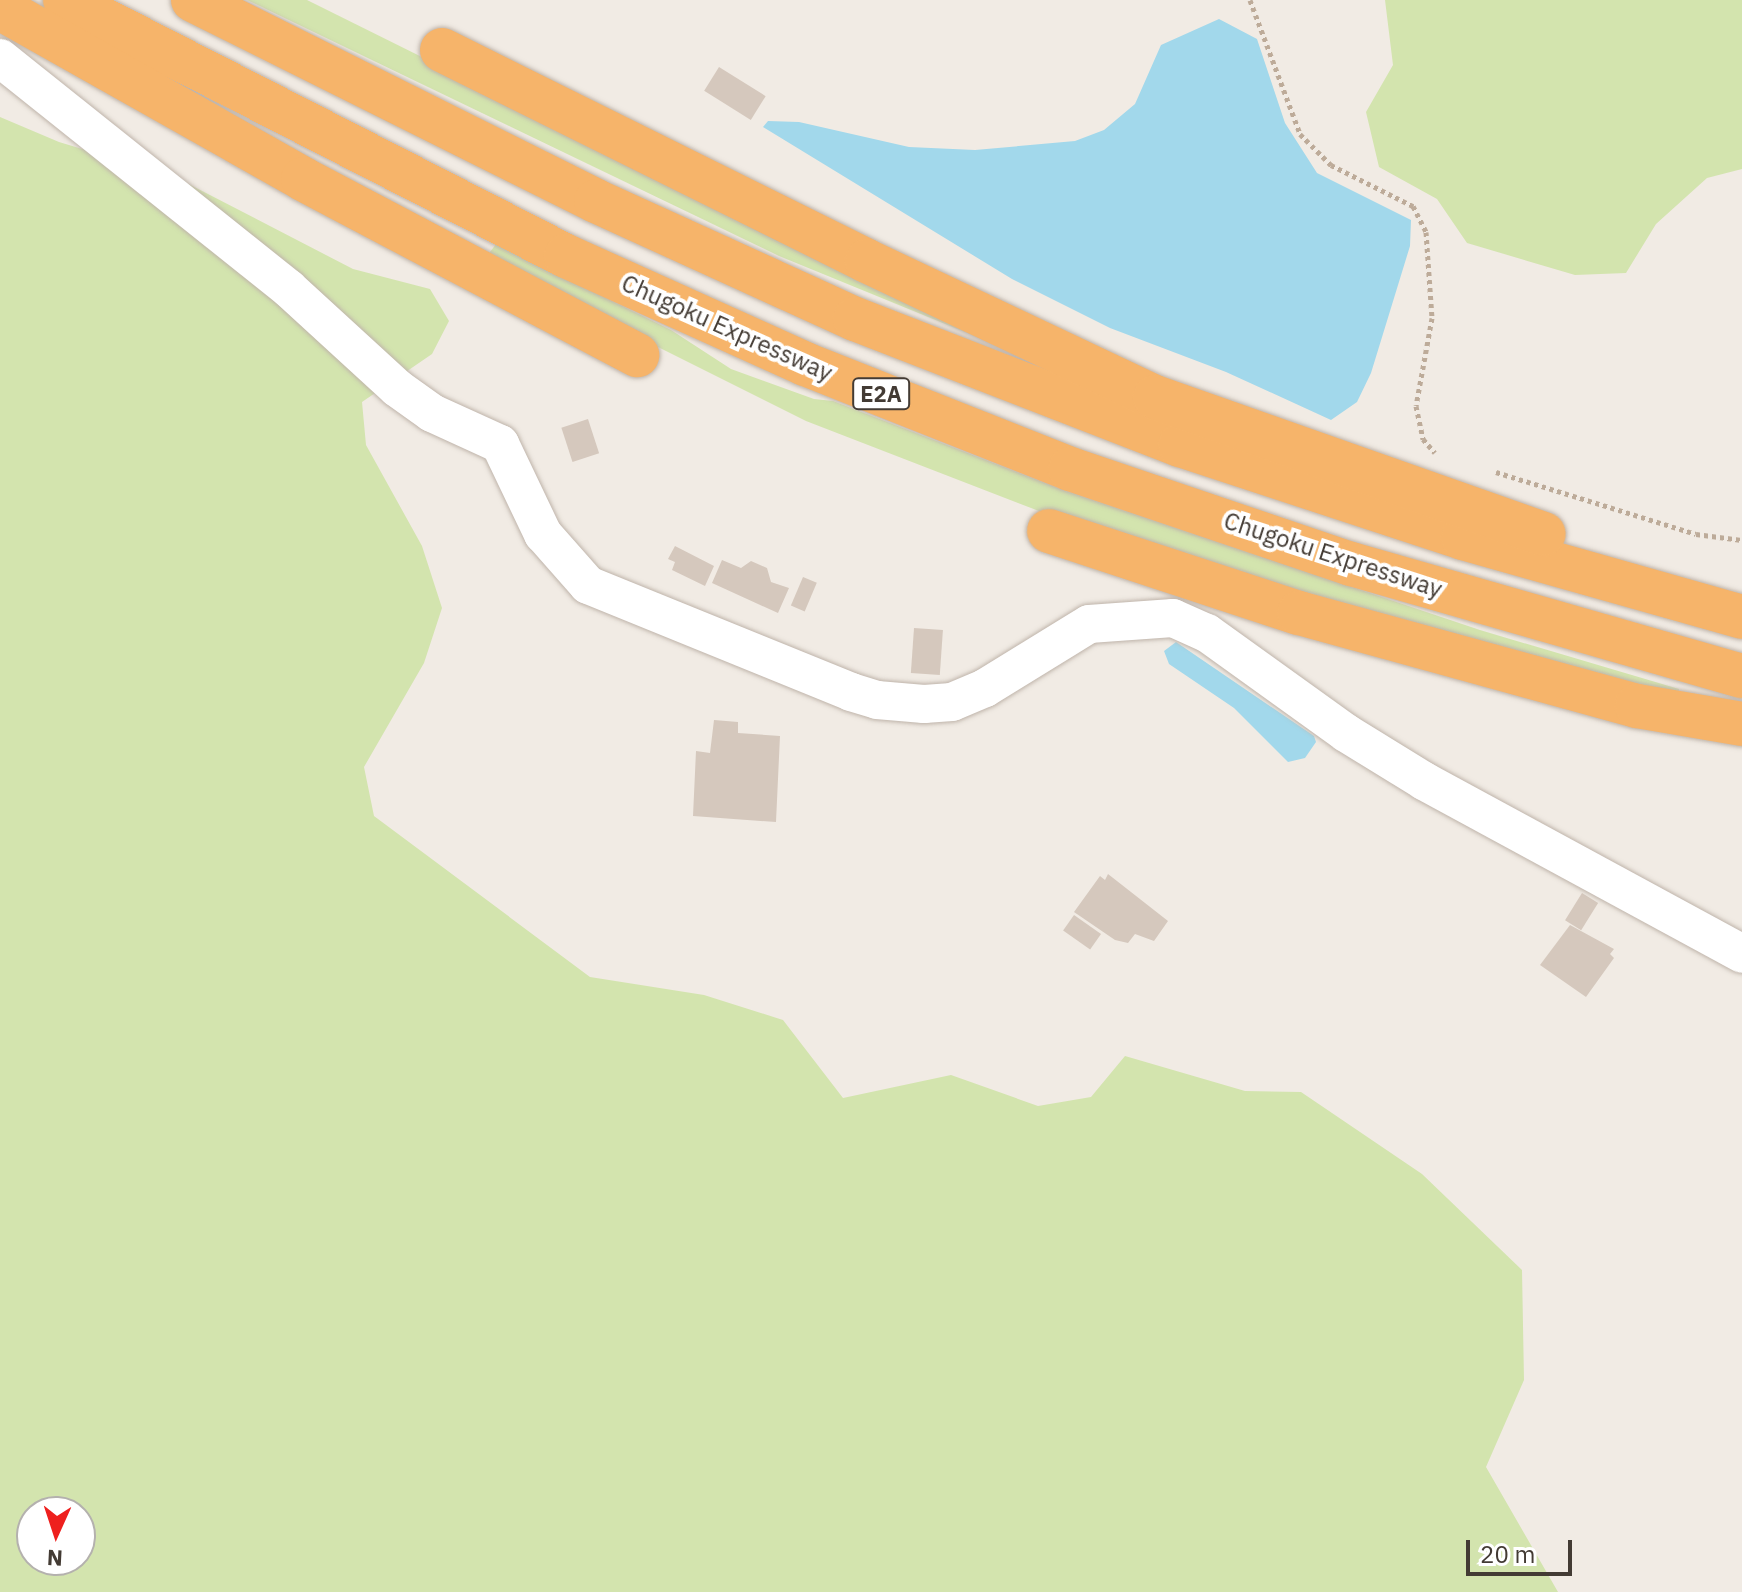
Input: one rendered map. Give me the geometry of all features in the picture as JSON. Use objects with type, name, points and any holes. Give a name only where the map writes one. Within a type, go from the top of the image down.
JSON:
[{"type":"highway","name":"Chugoku Expressway","points":[[65,0],[566,256],[805,364],[1070,469],[1351,564],[1742,676]]},
{"type":"highway","name":"E2A","points":[[193,0],[596,201],[855,319],[1194,450],[1463,538],[1742,614]]},
{"type":"highway","points":[[0,8],[303,179],[637,355]]},
{"type":"highway","points":[[442,50],[867,261],[1155,397],[1663,576],[1742,614]]},
{"type":"highway","points":[[1049,531],[1299,613],[1637,706],[1742,724]]},
{"type":"street","points":[[0,58],[288,288],[397,388],[432,413],[500,444],[543,534],[588,585],[851,692],[877,700],[924,704],[952,702],[985,688],[1089,624],[1173,618],[1207,633],[1346,733],[1424,781],[1742,954]]},
{"type":"path","points":[[1250,0],[1300,134],[1331,165],[1413,206],[1426,232],[1432,318],[1416,406],[1423,439],[1438,457]]},
{"type":"path","points":[[1488,471],[1696,534],[1742,540]]},
{"type":"green space","points":[[247,0],[307,0],[1031,359],[779,256]]},
{"type":"green space","points":[[1385,0],[1742,0],[1742,169],[1707,178],[1656,224],[1626,273],[1575,275],[1467,243],[1437,199],[1379,167],[1366,112],[1393,65]]},
{"type":"green space","points":[[0,117],[59,142],[175,177],[353,269],[430,289],[449,321],[432,354],[362,402],[366,445],[422,546],[442,608],[424,663],[364,767],[374,816],[590,977],[704,995],[783,1020],[843,1098],[951,1075],[1038,1106],[1091,1097],[1125,1056],[1245,1091],[1301,1092],[1422,1174],[1522,1270],[1524,1380],[1486,1467],[1558,1592],[0,1592]]},
{"type":"green space","points":[[496,244],[671,330],[731,369],[814,399],[833,401],[1063,490],[1480,630],[1679,689],[1677,696],[1101,535],[806,421],[484,260]]},
{"type":"water","points":[[1219,19],[1257,39],[1285,123],[1317,173],[1411,220],[1410,246],[1371,373],[1357,402],[1331,420],[1226,372],[1110,328],[1012,279],[763,127],[768,121],[799,122],[909,147],[975,150],[1075,141],[1104,130],[1135,104],[1161,45]]},
{"type":"water","points":[[1176,642],[1314,736],[1316,742],[1305,758],[1288,762],[1234,708],[1169,664],[1164,651]]},
{"type":"building","points":[[719,67],[766,96],[751,120],[704,91]]},
{"type":"building","points":[[588,419],[599,453],[572,462],[561,428]]},
{"type":"building","points":[[675,546],[714,566],[705,586],[672,570],[675,562],[668,559]]},
{"type":"building","points":[[722,560],[741,568],[751,561],[767,568],[771,582],[789,588],[778,613],[712,583]]},
{"type":"building","points":[[803,577],[817,583],[805,611],[791,606]]},
{"type":"building","points":[[914,628],[943,630],[940,675],[911,673]]},
{"type":"building","points":[[714,720],[738,722],[738,733],[780,736],[776,822],[693,816],[696,751],[710,753]]},
{"type":"building","points":[[1108,874],[1168,921],[1154,941],[1135,934],[1128,943],[1115,940],[1074,912],[1100,876],[1105,880]]},
{"type":"building","points":[[1582,893],[1598,903],[1581,930],[1565,920]]},
{"type":"building","points":[[1074,915],[1101,934],[1090,949],[1063,931]]},
{"type":"building","points":[[1570,925],[1614,949],[1610,954],[1614,958],[1586,997],[1540,965]]}]
